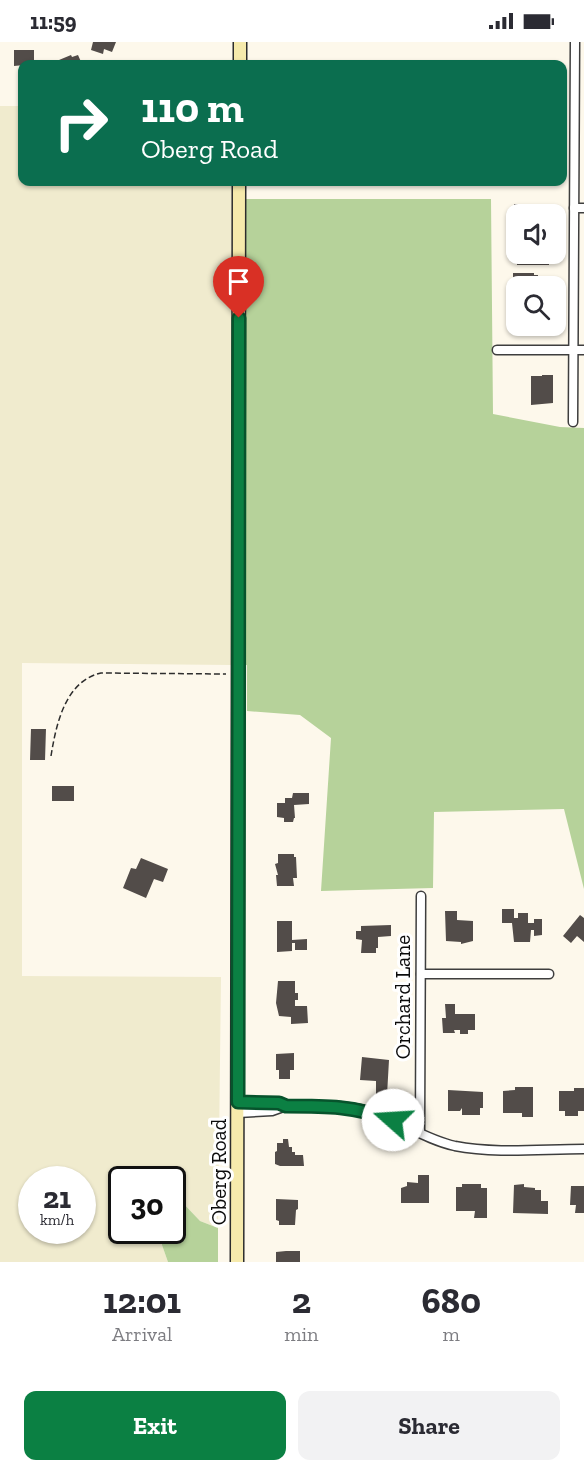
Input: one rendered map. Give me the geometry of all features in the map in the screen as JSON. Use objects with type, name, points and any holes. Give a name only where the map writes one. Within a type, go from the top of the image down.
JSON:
[{"type":"street","points":[[240,42],[240,60]]},
{"type":"street","points":[[573,422],[579,350],[579,208],[575,42]]},
{"type":"street","name":"Oberg Road","points":[[237,1262],[239,186]]},
{"type":"street","points":[[497,350],[579,350]]},
{"type":"street","name":"Orchard Lane","points":[[420,1133],[421,896]]},
{"type":"street","points":[[421,974],[549,974]]},
{"type":"street","points":[[238,1108],[272,1112],[286,1106],[336,1106],[365,1110],[393,1120],[437,1141],[474,1149],[584,1149]]},
{"type":"path","points":[[51,756],[59,717],[74,690],[88,677],[101,673],[239,674]]},
{"type":"shaded area","points":[[0,106],[18,106],[18,186],[233,186],[232,665],[22,663],[22,976],[221,977],[218,1228],[200,1221],[186,1206],[186,1166],[108,1166],[108,1244],[162,1245],[168,1262],[0,1262]]},
{"type":"green space","points":[[233,199],[491,199],[493,414],[560,427],[584,428],[584,889],[564,809],[434,812],[433,888],[321,891],[331,738],[300,715],[247,711],[247,665],[232,665]]},
{"type":"green space","points":[[186,1206],[200,1221],[218,1228],[218,1262],[168,1262],[162,1245],[186,1244]]},
{"type":"building","points":[[93,42],[116,42],[112,52],[104,49],[103,54],[91,50]]},
{"type":"building","points":[[14,50],[34,50],[34,60],[18,60],[18,66],[14,66]]},
{"type":"building","points":[[78,55],[80,60],[59,60]]},
{"type":"building","points":[[517,264],[549,264],[549,265]]},
{"type":"building","points":[[513,273],[538,275],[538,276],[513,276]]},
{"type":"building","points":[[553,375],[553,403],[531,405],[531,376]]},
{"type":"building","points":[[31,729],[46,729],[45,760],[30,760]]},
{"type":"building","points":[[52,786],[74,786],[74,801],[52,801]]},
{"type":"building","points":[[293,793],[309,793],[309,804],[294,805],[293,822],[284,822],[284,818],[277,817],[277,803],[285,803],[285,798],[292,798]]},
{"type":"building","points":[[278,854],[294,854],[296,857],[297,878],[293,878],[294,886],[277,886],[276,875],[278,875],[275,864],[278,863]]},
{"type":"building","points":[[141,858],[168,869],[163,882],[154,879],[146,898],[123,888],[131,868],[136,869]]},
{"type":"building","points":[[502,909],[514,909],[514,918],[518,918],[518,913],[528,913],[528,923],[534,923],[534,919],[542,919],[542,935],[534,936],[534,930],[531,930],[530,942],[514,942],[512,923],[502,923]]},
{"type":"building","points":[[445,911],[457,911],[457,920],[473,921],[473,941],[461,944],[461,942],[446,941]]},
{"type":"building","points":[[580,915],[584,918],[584,942],[577,936],[571,943],[563,936]]},
{"type":"building","points":[[277,921],[292,921],[292,940],[307,939],[307,950],[295,950],[295,943],[292,943],[292,951],[277,952]]},
{"type":"building","points":[[391,925],[391,936],[378,937],[376,953],[361,953],[362,940],[356,939],[356,931],[361,931],[361,926]]},
{"type":"building","points":[[278,981],[295,981],[295,993],[298,993],[298,1000],[295,1000],[295,1006],[307,1006],[308,1023],[291,1024],[291,1017],[279,1016],[276,1003]]},
{"type":"building","points":[[445,1004],[455,1004],[455,1014],[475,1014],[475,1030],[468,1030],[468,1034],[460,1034],[460,1030],[454,1030],[455,1033],[443,1033],[442,1018],[446,1018]]},
{"type":"building","points":[[294,1053],[294,1070],[290,1070],[290,1079],[279,1079],[279,1070],[276,1070],[276,1054]]},
{"type":"building","points":[[362,1057],[389,1060],[387,1095],[376,1094],[376,1081],[360,1080]]},
{"type":"building","points":[[515,1087],[533,1087],[533,1117],[522,1117],[522,1113],[503,1113],[503,1091],[515,1090]]},
{"type":"building","points":[[574,1088],[584,1088],[584,1111],[578,1111],[578,1116],[565,1116],[565,1111],[559,1111],[559,1091],[574,1091]]},
{"type":"building","points":[[448,1090],[483,1092],[483,1108],[480,1108],[480,1115],[462,1115],[462,1108],[460,1111],[448,1111]]},
{"type":"building","points":[[283,1139],[288,1139],[289,1147],[292,1147],[295,1155],[303,1155],[304,1166],[275,1164],[277,1143],[283,1143]]},
{"type":"building","points":[[418,1175],[429,1175],[429,1203],[401,1203],[401,1188],[407,1186],[407,1182],[418,1183]]},
{"type":"building","points":[[462,1184],[481,1184],[481,1188],[487,1188],[487,1218],[474,1218],[475,1211],[456,1211],[456,1187],[462,1187]]},
{"type":"building","points":[[524,1184],[524,1187],[541,1190],[541,1201],[548,1201],[548,1214],[513,1213],[514,1185]]},
{"type":"building","points":[[571,1186],[584,1186],[584,1213],[575,1213],[576,1205],[570,1205]]},
{"type":"building","points":[[276,1199],[298,1200],[295,1225],[279,1225],[279,1221],[276,1220]]},
{"type":"building","points":[[300,1251],[300,1262],[276,1262],[276,1252]]},
{"type":"route","points":[[239,318],[238,1102],[279,1103],[286,1106],[336,1106],[365,1110],[393,1120]]}]
